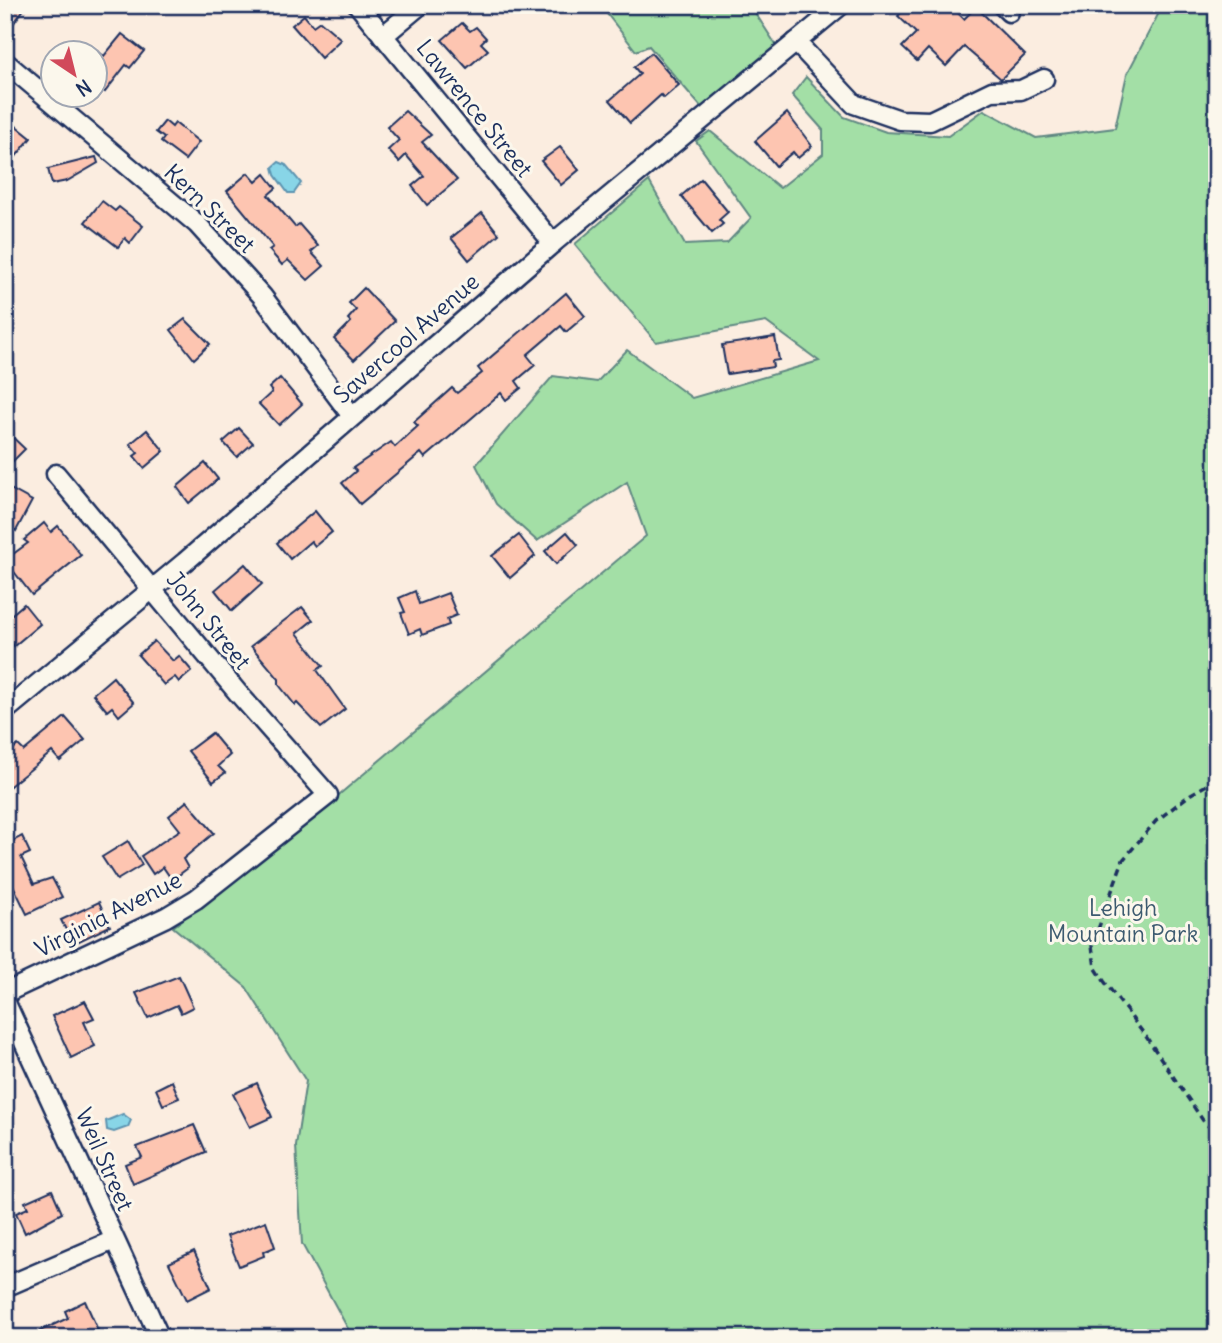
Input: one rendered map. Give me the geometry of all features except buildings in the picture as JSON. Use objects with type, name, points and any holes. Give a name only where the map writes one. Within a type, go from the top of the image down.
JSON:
[{"type":"street","name":"Lawrence Street","points":[[358,5],[553,243]]},
{"type":"street","points":[[383,36],[420,5]]},
{"type":"street","name":"Savercool Avenue","points":[[5,711],[152,589],[553,243],[841,5]]},
{"type":"street","points":[[796,42],[854,104],[900,120],[930,121],[992,91],[1021,90],[1044,79]]},
{"type":"street","name":"Kern Street","points":[[5,62],[206,234],[262,296],[352,416]]},
{"type":"street","name":"John Street","points":[[56,474],[238,693],[328,795]]},
{"type":"street","name":"Virginia Avenue","points":[[5,993],[166,917],[196,899],[328,795]]},
{"type":"street","name":"Weil Street","points":[[5,1001],[160,1338]]},
{"type":"street","points":[[5,1287],[114,1240]]},
{"type":"path","points":[[1217,779],[1191,794],[1156,821],[1123,860],[1092,946],[1096,967],[1104,981],[1204,1122],[1217,1134]]},
{"type":"green space","points":[[600,5],[750,5],[778,48],[702,108],[649,46],[636,51]]},
{"type":"green space","name":"Lehigh Mountain Park","points":[[1163,5],[1217,5],[1217,1338],[353,1338],[302,1244],[296,1146],[306,1081],[246,987],[173,927],[296,831],[646,536],[627,482],[537,541],[496,504],[476,465],[553,376],[597,382],[627,350],[692,398],[819,361],[766,322],[656,342],[575,244],[649,181],[685,245],[727,243],[751,218],[696,141],[710,131],[780,188],[823,154],[823,130],[792,95],[806,77],[844,117],[886,132],[948,136],[984,110],[1036,138],[1115,128],[1127,74]]},
{"type":"water","points":[[279,162],[286,165],[301,183],[294,193],[288,193],[275,175],[273,167]]},
{"type":"water","points":[[123,1114],[131,1120],[128,1127],[114,1132],[107,1130],[106,1121]]}]
